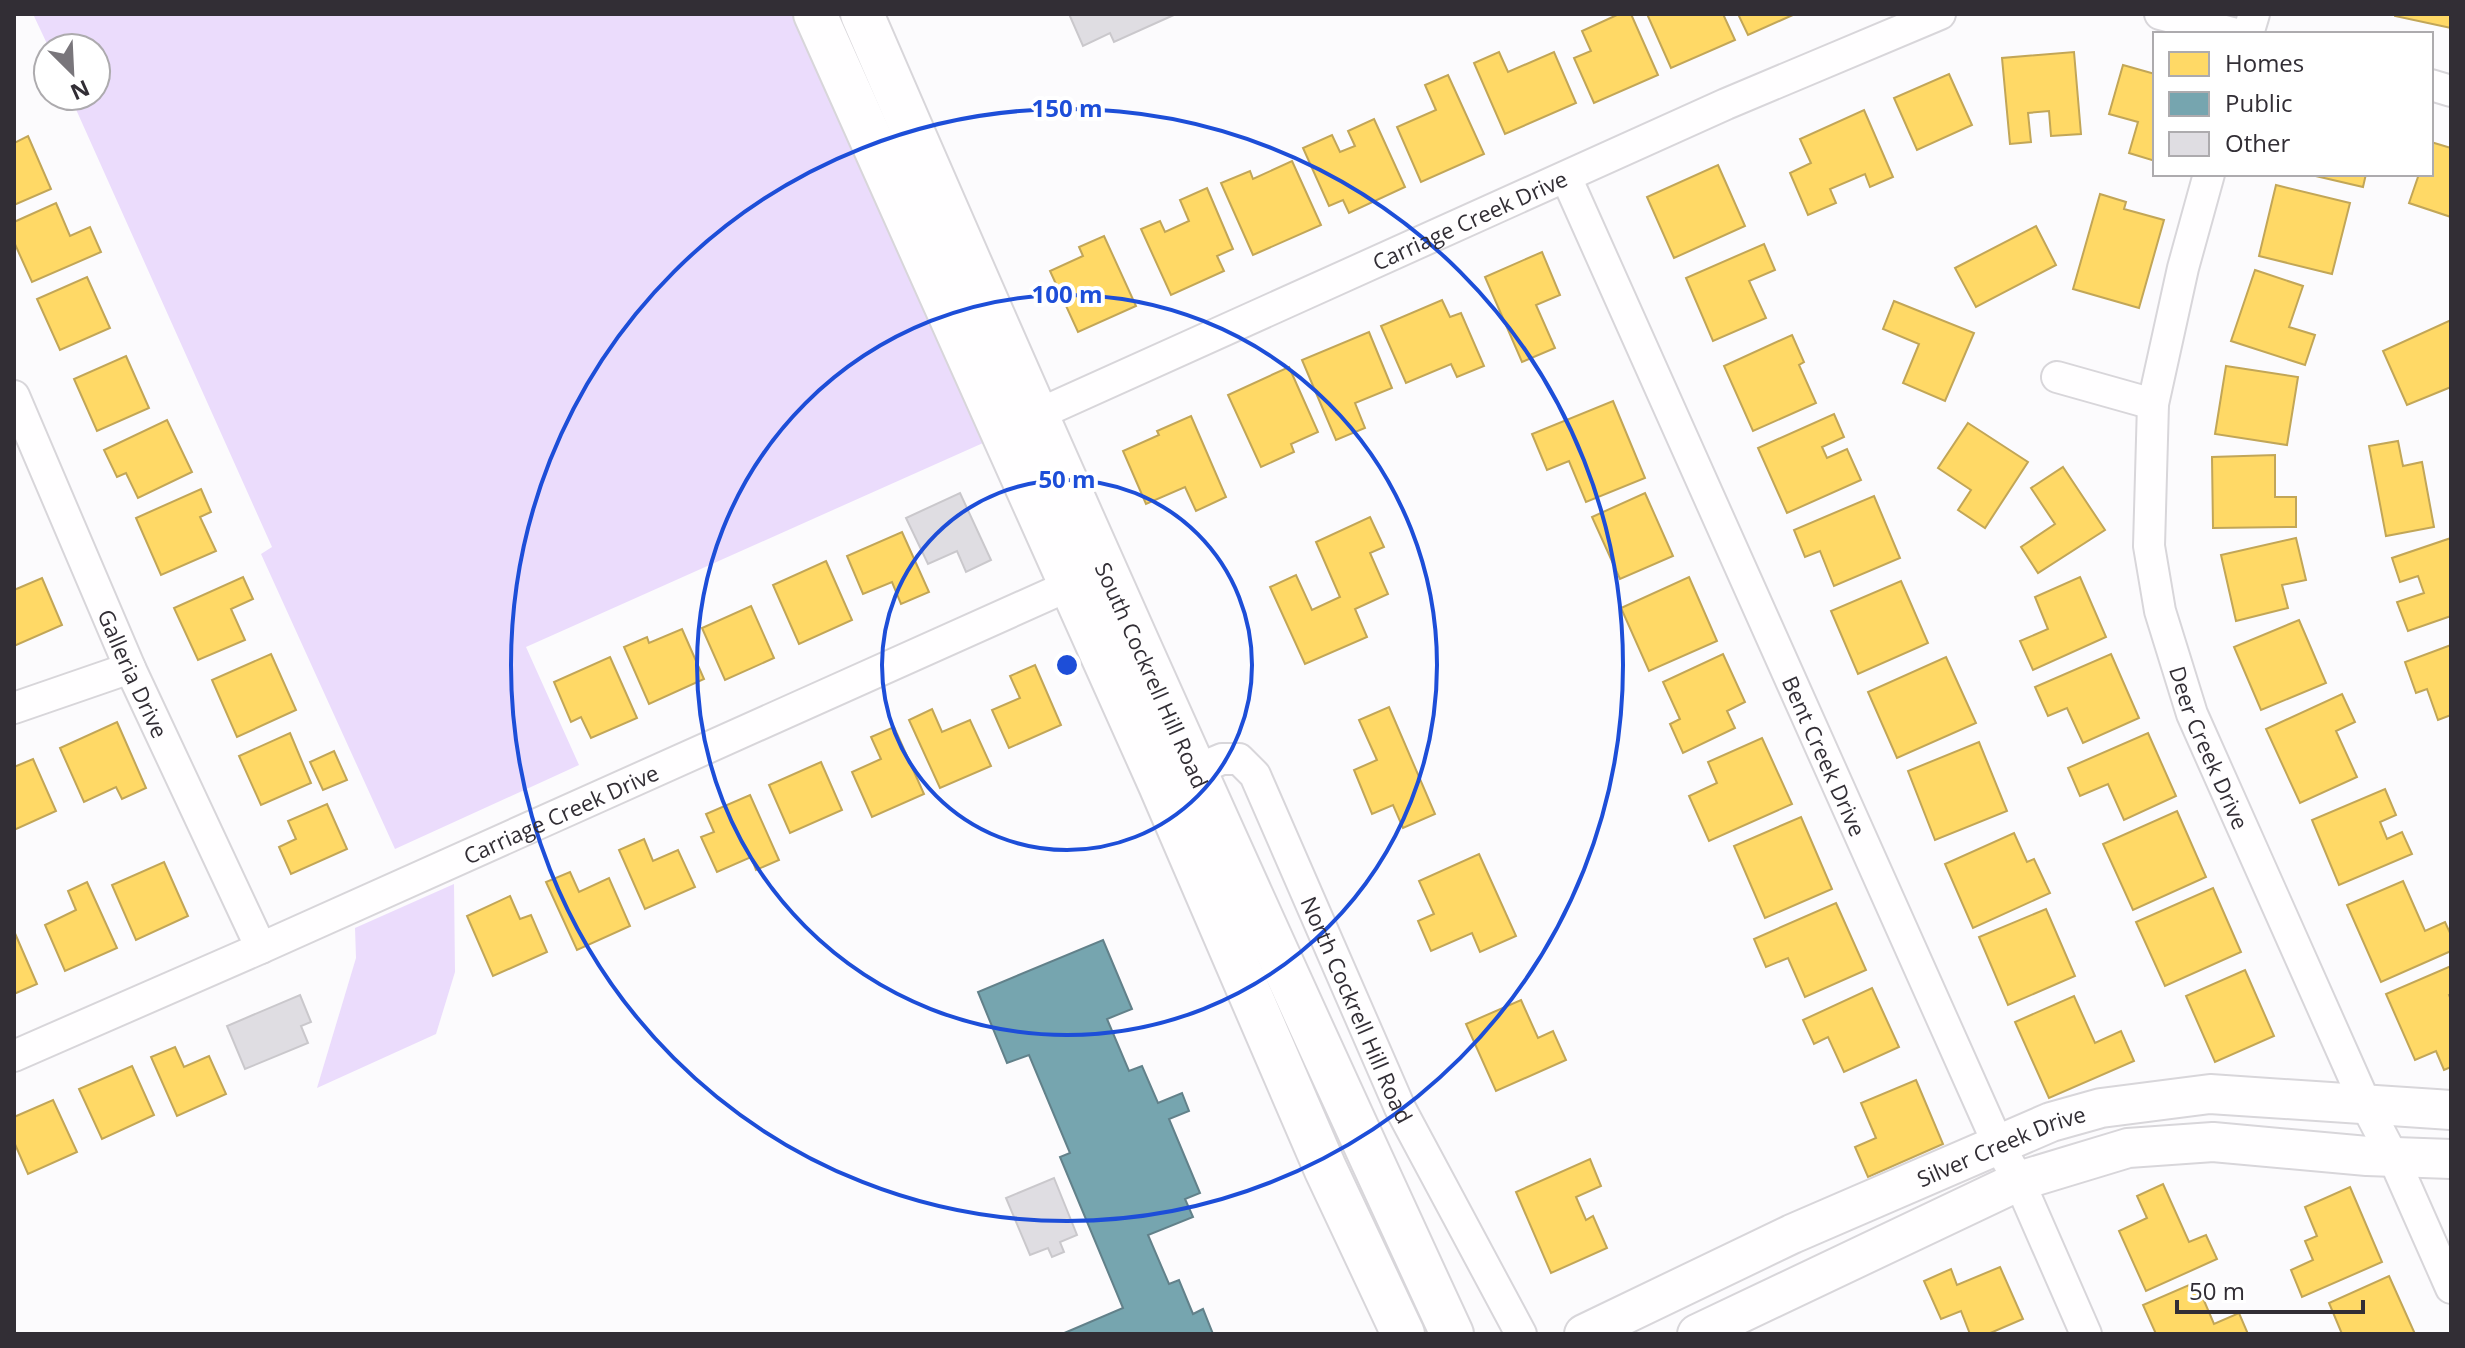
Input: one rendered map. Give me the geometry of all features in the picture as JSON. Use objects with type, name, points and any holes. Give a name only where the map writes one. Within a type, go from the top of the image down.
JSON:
[{"type":"main road","name":"South Cockrell Hill Road","points":[[815,14],[1019,423],[1178,778],[1324,1058],[1452,1334]]},
{"type":"main road","name":"South Cockrell Hill Road","points":[[862,14],[1019,423]]},
{"type":"main road","name":"South Cockrell Hill Road","points":[[1178,778],[1325,1168],[1403,1334]]},
{"type":"street","name":"Carriage Creek Drive","points":[[1019,423],[1726,104],[1940,14]]},
{"type":"street","points":[[2160,14],[2228,32]]},
{"type":"street","name":"Deer Creek Drive","points":[[2208,176],[2183,268],[2153,404],[2149,546],[2165,625],[2192,714],[2451,1288]]},
{"type":"street","name":"Bent Creek Drive","points":[[1566,177],[2086,1334]]},
{"type":"street","points":[[2057,377],[2153,404]]},
{"type":"street","name":"Galleria Drive","points":[[14,396],[130,668],[261,948]]},
{"type":"street","name":"Carriage Creek Drive","points":[[14,1056],[1088,577]]},
{"type":"street","points":[[14,708],[130,668]]},
{"type":"street","name":"North Cockrell Hill Road","points":[[1178,778],[1222,759],[1239,759],[1255,775],[1400,1108],[1521,1334]]},
{"type":"street","name":"Silver Creek Drive","points":[[1584,1334],[1792,1234],[2051,1122],[2101,1108],[2210,1094],[2451,1110]]},
{"type":"street","name":"Silver Creek Drive","points":[[1697,1334],[2019,1181],[2128,1148],[2213,1142],[2451,1159]]},
{"type":"shaded area","points":[[33,14],[792,14],[992,439],[526,647],[579,765],[395,849],[261,554],[272,547],[77,112],[112,112],[112,32],[41,32]]},
{"type":"shaded area","points":[[454,884],[455,972],[436,1034],[317,1088],[356,958],[355,928]]},
{"type":"building: Homes","points":[[1619,14],[1631,14],[1658,75],[1594,103],[1574,58],[1591,51],[1582,31]]},
{"type":"building: Homes","points":[[1647,14],[1723,14],[1735,40],[1671,68]]},
{"type":"building: Homes","points":[[1738,14],[1795,14],[1748,35]]},
{"type":"building: Homes","points":[[2451,14],[2451,28],[2395,16]]},
{"type":"building: Homes","points":[[1499,52],[1508,72],[1554,52],[1576,103],[1505,134],[1474,63]]},
{"type":"building: Homes","points":[[2074,52],[2081,134],[2051,136],[2049,111],[2028,113],[2031,142],[2010,144],[2002,58]]},
{"type":"building: Homes","points":[[2123,65],[2153,73],[2153,160],[2129,153],[2138,122],[2109,114]]},
{"type":"building: Homes","points":[[1949,74],[1972,125],[1917,150],[1894,98]]},
{"type":"building: Homes","points":[[1448,75],[1484,154],[1421,182],[1397,127],[1436,110],[1425,85]]},
{"type":"building: Homes","points":[[1864,110],[1893,177],[1870,187],[1865,174],[1830,189],[1836,203],[1808,215],[1790,173],[1811,163],[1800,139]]},
{"type":"building: Homes","points":[[1374,119],[1405,187],[1349,213],[1343,200],[1329,206],[1303,148],[1332,135],[1340,152],[1355,146],[1348,131]]},
{"type":"building: Homes","points":[[28,136],[51,189],[14,205],[14,143]]},
{"type":"building: Homes","points":[[2433,143],[2451,148],[2451,217],[2409,203],[2418,176],[2433,176]]},
{"type":"building: Homes","points":[[1292,161],[1321,225],[1253,255],[1221,183],[1250,171],[1253,179]]},
{"type":"building: Homes","points":[[1718,165],[1745,226],[1674,258],[1647,197]]},
{"type":"building: Homes","points":[[2316,176],[2366,176],[2363,187]]},
{"type":"building: Homes","points":[[2276,185],[2350,203],[2332,274],[2259,256]]},
{"type":"building: Homes","points":[[1207,188],[1233,249],[1217,256],[1224,271],[1171,295],[1141,229],[1160,221],[1165,232],[1189,221],[1180,200]]},
{"type":"building: Homes","points":[[2100,194],[2126,202],[2124,209],[2164,220],[2139,308],[2073,289]]},
{"type":"building: Homes","points":[[56,203],[70,236],[90,227],[101,252],[32,282],[14,242],[14,222]]},
{"type":"building: Homes","points":[[2036,226],[2056,265],[1976,307],[1955,268]]},
{"type":"building: Homes","points":[[1104,236],[1136,306],[1078,332],[1050,271],[1083,256],[1079,247]]},
{"type":"building: Homes","points":[[1764,244],[1775,270],[1749,281],[1766,318],[1713,341],[1686,278]]},
{"type":"building: Homes","points":[[1542,252],[1560,295],[1536,305],[1555,348],[1522,362],[1485,277]]},
{"type":"building: Homes","points":[[2255,270],[2303,286],[2289,327],[2315,335],[2305,365],[2231,341]]},
{"type":"building: Homes","points":[[87,277],[110,328],[60,350],[37,299]]},
{"type":"building: Homes","points":[[1442,300],[1450,317],[1461,313],[1484,366],[1457,377],[1451,364],[1406,383],[1381,326]]},
{"type":"building: Homes","points":[[1894,301],[1974,333],[1945,401],[1903,383],[1919,344],[1883,329]]},
{"type":"building: Homes","points":[[2451,320],[2451,387],[2407,405],[2383,351]]},
{"type":"building: Homes","points":[[1369,332],[1392,388],[1355,403],[1365,428],[1336,440],[1302,360]]},
{"type":"building: Homes","points":[[1792,335],[1804,362],[1799,365],[1816,403],[1753,431],[1724,366]]},
{"type":"building: Homes","points":[[126,356],[149,408],[97,431],[74,379]]},
{"type":"building: Homes","points":[[2226,366],[2298,377],[2287,445],[2215,434]]},
{"type":"building: Homes","points":[[1289,367],[1318,432],[1291,444],[1294,452],[1261,467],[1228,395]]},
{"type":"building: Homes","points":[[1613,401],[1645,478],[1586,502],[1569,461],[1547,470],[1532,434]]},
{"type":"building: Homes","points":[[1834,414],[1844,437],[1822,447],[1827,458],[1847,449],[1861,480],[1787,513],[1758,448]]},
{"type":"building: Homes","points":[[1191,416],[1226,497],[1196,511],[1185,487],[1146,504],[1123,451]]},
{"type":"building: Homes","points":[[167,420],[192,472],[138,498],[126,473],[117,477],[104,450]]},
{"type":"building: Homes","points":[[1968,423],[2028,462],[1985,528],[1958,510],[1971,490],[1938,468]]},
{"type":"building: Homes","points":[[2398,441],[2403,466],[2422,462],[2434,527],[2386,536],[2369,446]]},
{"type":"building: Homes","points":[[2275,455],[2275,497],[2296,497],[2296,527],[2213,528],[2212,457]]},
{"type":"building: Homes","points":[[2063,467],[2105,530],[2038,573],[2021,547],[2055,524],[2031,488]]},
{"type":"building: Homes","points":[[201,489],[211,512],[200,517],[216,551],[161,575],[136,518]]},
{"type":"building: Homes","points":[[1645,493],[1673,556],[1620,579],[1592,517]]},
{"type":"building: Homes","points":[[1874,496],[1900,558],[1834,586],[1820,551],[1805,557],[1794,530]]},
{"type":"building: Homes","points":[[1370,517],[1384,547],[1370,553],[1388,594],[1355,609],[1367,637],[1305,664],[1270,587],[1296,575],[1312,610],[1340,597],[1316,542]]},
{"type":"building: Homes","points":[[902,532],[929,592],[901,604],[892,582],[863,594],[847,556]]},
{"type":"building: Homes","points":[[2296,538],[2306,580],[2282,585],[2288,608],[2236,621],[2221,555]]},
{"type":"building: Homes","points":[[2451,538],[2451,616],[2408,631],[2397,602],[2424,593],[2418,576],[2400,582],[2392,558]]},
{"type":"building: Homes","points":[[826,561],[852,620],[799,644],[773,585]]},
{"type":"building: Homes","points":[[243,577],[253,599],[231,609],[245,640],[198,660],[174,608]]},
{"type":"building: Homes","points":[[1689,577],[1717,641],[1649,671],[1621,608]]},
{"type":"building: Homes","points":[[2080,577],[2106,637],[2033,670],[2020,641],[2048,629],[2035,597]]},
{"type":"building: Homes","points":[[42,578],[62,625],[14,646],[14,590]]},
{"type":"building: Homes","points":[[1901,581],[1928,643],[1858,674],[1831,611]]},
{"type":"building: Homes","points":[[751,606],[774,658],[725,680],[702,628]]},
{"type":"building: Homes","points":[[2299,620],[2326,683],[2261,710],[2234,647]]},
{"type":"building: Homes","points":[[682,629],[704,679],[649,704],[624,647],[647,637],[649,643]]},
{"type":"building: Homes","points":[[2451,645],[2451,715],[2438,720],[2427,689],[2416,693],[2405,662]]},
{"type":"building: Homes","points":[[271,654],[296,710],[237,737],[212,680]]},
{"type":"building: Homes","points":[[1723,654],[1745,702],[1727,711],[1735,728],[1683,753],[1670,724],[1680,719],[1663,682]]},
{"type":"building: Homes","points":[[2111,654],[2139,718],[2083,743],[2067,708],[2048,716],[2035,687]]},
{"type":"building: Homes","points":[[610,657],[637,718],[591,738],[581,717],[571,722],[554,682]]},
{"type":"building: Homes","points":[[1946,657],[1976,723],[1897,758],[1868,692]]},
{"type":"building: Homes","points":[[1035,665],[1061,725],[1009,748],[992,710],[1020,698],[1010,676]]},
{"type":"building: Homes","points":[[2342,694],[2355,722],[2336,731],[2357,777],[2300,803],[2266,729]]},
{"type":"building: Homes","points":[[1389,707],[1435,814],[1403,828],[1393,805],[1372,814],[1354,770],[1377,760],[1359,720]]},
{"type":"building: Homes","points":[[932,709],[942,732],[970,720],[991,766],[940,788],[909,720]]},
{"type":"building: Homes","points":[[117,722],[146,788],[122,799],[116,787],[84,802],[60,748]]},
{"type":"building: Homes","points":[[894,727],[924,794],[872,817],[852,772],[881,759],[871,737]]},
{"type":"building: Homes","points":[[290,733],[311,783],[261,805],[239,756]]},
{"type":"building: Homes","points":[[2148,733],[2176,796],[2124,820],[2108,784],[2080,796],[2068,768]]},
{"type":"building: Homes","points":[[1762,738],[1792,804],[1709,841],[1689,796],[1717,783],[1708,762]]},
{"type":"building: Homes","points":[[1979,742],[2007,811],[1935,840],[1908,771]]},
{"type":"building: Homes","points":[[334,751],[347,780],[323,790],[310,762]]},
{"type":"building: Homes","points":[[33,759],[56,811],[14,830],[14,767]]},
{"type":"building: Homes","points":[[821,762],[842,810],[790,833],[769,785]]},
{"type":"building: Homes","points":[[2385,789],[2396,815],[2380,822],[2387,839],[2402,832],[2412,854],[2339,885],[2312,820]]},
{"type":"building: Homes","points":[[750,795],[779,860],[756,870],[751,857],[717,872],[701,837],[714,832],[706,814]]},
{"type":"building: Homes","points":[[327,804],[347,849],[291,874],[279,847],[296,839],[288,821]]},
{"type":"building: Homes","points":[[2177,811],[2206,877],[2133,910],[2103,844]]},
{"type":"building: Homes","points":[[1801,817],[1832,889],[1765,918],[1734,846]]},
{"type":"building: Homes","points":[[2014,833],[2027,862],[2034,859],[2050,893],[1973,928],[1945,864]]},
{"type":"building: Homes","points":[[644,839],[653,861],[678,850],[695,887],[645,909],[619,850]]},
{"type":"building: Homes","points":[[1479,854],[1516,936],[1480,952],[1472,933],[1431,951],[1418,921],[1434,914],[1419,881]]},
{"type":"building: Homes","points":[[164,862],[188,916],[136,940],[112,885]]},
{"type":"building: Homes","points":[[570,872],[579,892],[609,878],[630,926],[577,950],[546,882]]},
{"type":"building: Homes","points":[[2403,881],[2425,931],[2445,922],[2451,935],[2451,951],[2381,982],[2347,905]]},
{"type":"building: Homes","points":[[87,882],[117,948],[65,971],[45,925],[76,910],[68,891]]},
{"type":"building: Homes","points":[[2213,888],[2241,952],[2165,986],[2136,922]]},
{"type":"building: Homes","points":[[510,896],[520,919],[531,915],[547,952],[493,976],[467,916]]},
{"type":"building: Homes","points":[[1836,903],[1866,970],[1805,997],[1788,958],[1766,967],[1754,939]]},
{"type":"building: Homes","points":[[2046,909],[2075,976],[2008,1005],[1979,937]]},
{"type":"building: Homes","points":[[14,931],[37,984],[14,994]]},
{"type":"building: Homes","points":[[2451,966],[2451,1067],[2444,1070],[2436,1051],[2415,1060],[2386,994]]},
{"type":"building: Homes","points":[[2245,970],[2274,1036],[2215,1062],[2186,996]]},
{"type":"building: Homes","points":[[1872,988],[1899,1047],[1844,1072],[1828,1037],[1814,1044],[1803,1020]]},
{"type":"building: Homes","points":[[2074,996],[2095,1043],[2121,1031],[2134,1061],[2049,1098],[2015,1022]]},
{"type":"building: Homes","points":[[1521,1000],[1538,1038],[1553,1031],[1566,1060],[1496,1091],[1466,1024]]},
{"type":"building: Homes","points":[[175,1047],[184,1067],[209,1056],[226,1094],[177,1116],[151,1057]]},
{"type":"building: Homes","points":[[132,1066],[154,1115],[102,1139],[79,1089]]},
{"type":"building: Homes","points":[[1916,1080],[1943,1144],[1868,1177],[1855,1147],[1876,1138],[1861,1103]]},
{"type":"building: Homes","points":[[53,1100],[77,1152],[28,1174],[14,1142],[14,1117]]},
{"type":"building: Homes","points":[[1590,1159],[1601,1186],[1576,1197],[1586,1220],[1593,1216],[1607,1248],[1551,1273],[1516,1192]]},
{"type":"building: Homes","points":[[2163,1184],[2189,1242],[2206,1235],[2217,1259],[2146,1291],[2119,1231],[2147,1218],[2137,1196]]},
{"type":"building: Homes","points":[[2350,1187],[2382,1262],[2302,1297],[2291,1270],[2313,1260],[2305,1241],[2317,1236],[2305,1207]]},
{"type":"building: Homes","points":[[2000,1267],[2023,1319],[1988,1334],[1970,1334],[1961,1311],[1941,1319],[1924,1281],[1951,1269],[1957,1285]]},
{"type":"building: Homes","points":[[2389,1276],[2415,1334],[2342,1334],[2329,1303]]},
{"type":"building: Homes","points":[[2196,1282],[2214,1324],[2239,1313],[2248,1334],[2156,1334],[2143,1305]]},
{"type":"building: Public","points":[[1103,940],[1132,1009],[1107,1019],[1129,1071],[1142,1066],[1158,1103],[1182,1093],[1189,1111],[1169,1119],[1200,1193],[1185,1199],[1193,1217],[1148,1235],[1169,1284],[1179,1280],[1193,1314],[1203,1309],[1213,1334],[1062,1334],[1123,1308],[1060,1157],[1070,1153],[1029,1055],[1007,1063],[978,992]]},
{"type":"building: Other","points":[[1069,14],[1176,14],[1114,42],[1110,33],[1083,46]]},
{"type":"building: Other","points":[[960,493],[991,560],[966,572],[957,551],[928,564],[906,518]]},
{"type":"building: Other","points":[[300,995],[311,1022],[301,1026],[308,1043],[245,1069],[227,1026]]},
{"type":"building: Other","points":[[1054,1178],[1077,1235],[1060,1242],[1064,1252],[1052,1257],[1048,1248],[1030,1255],[1006,1198]]}]
